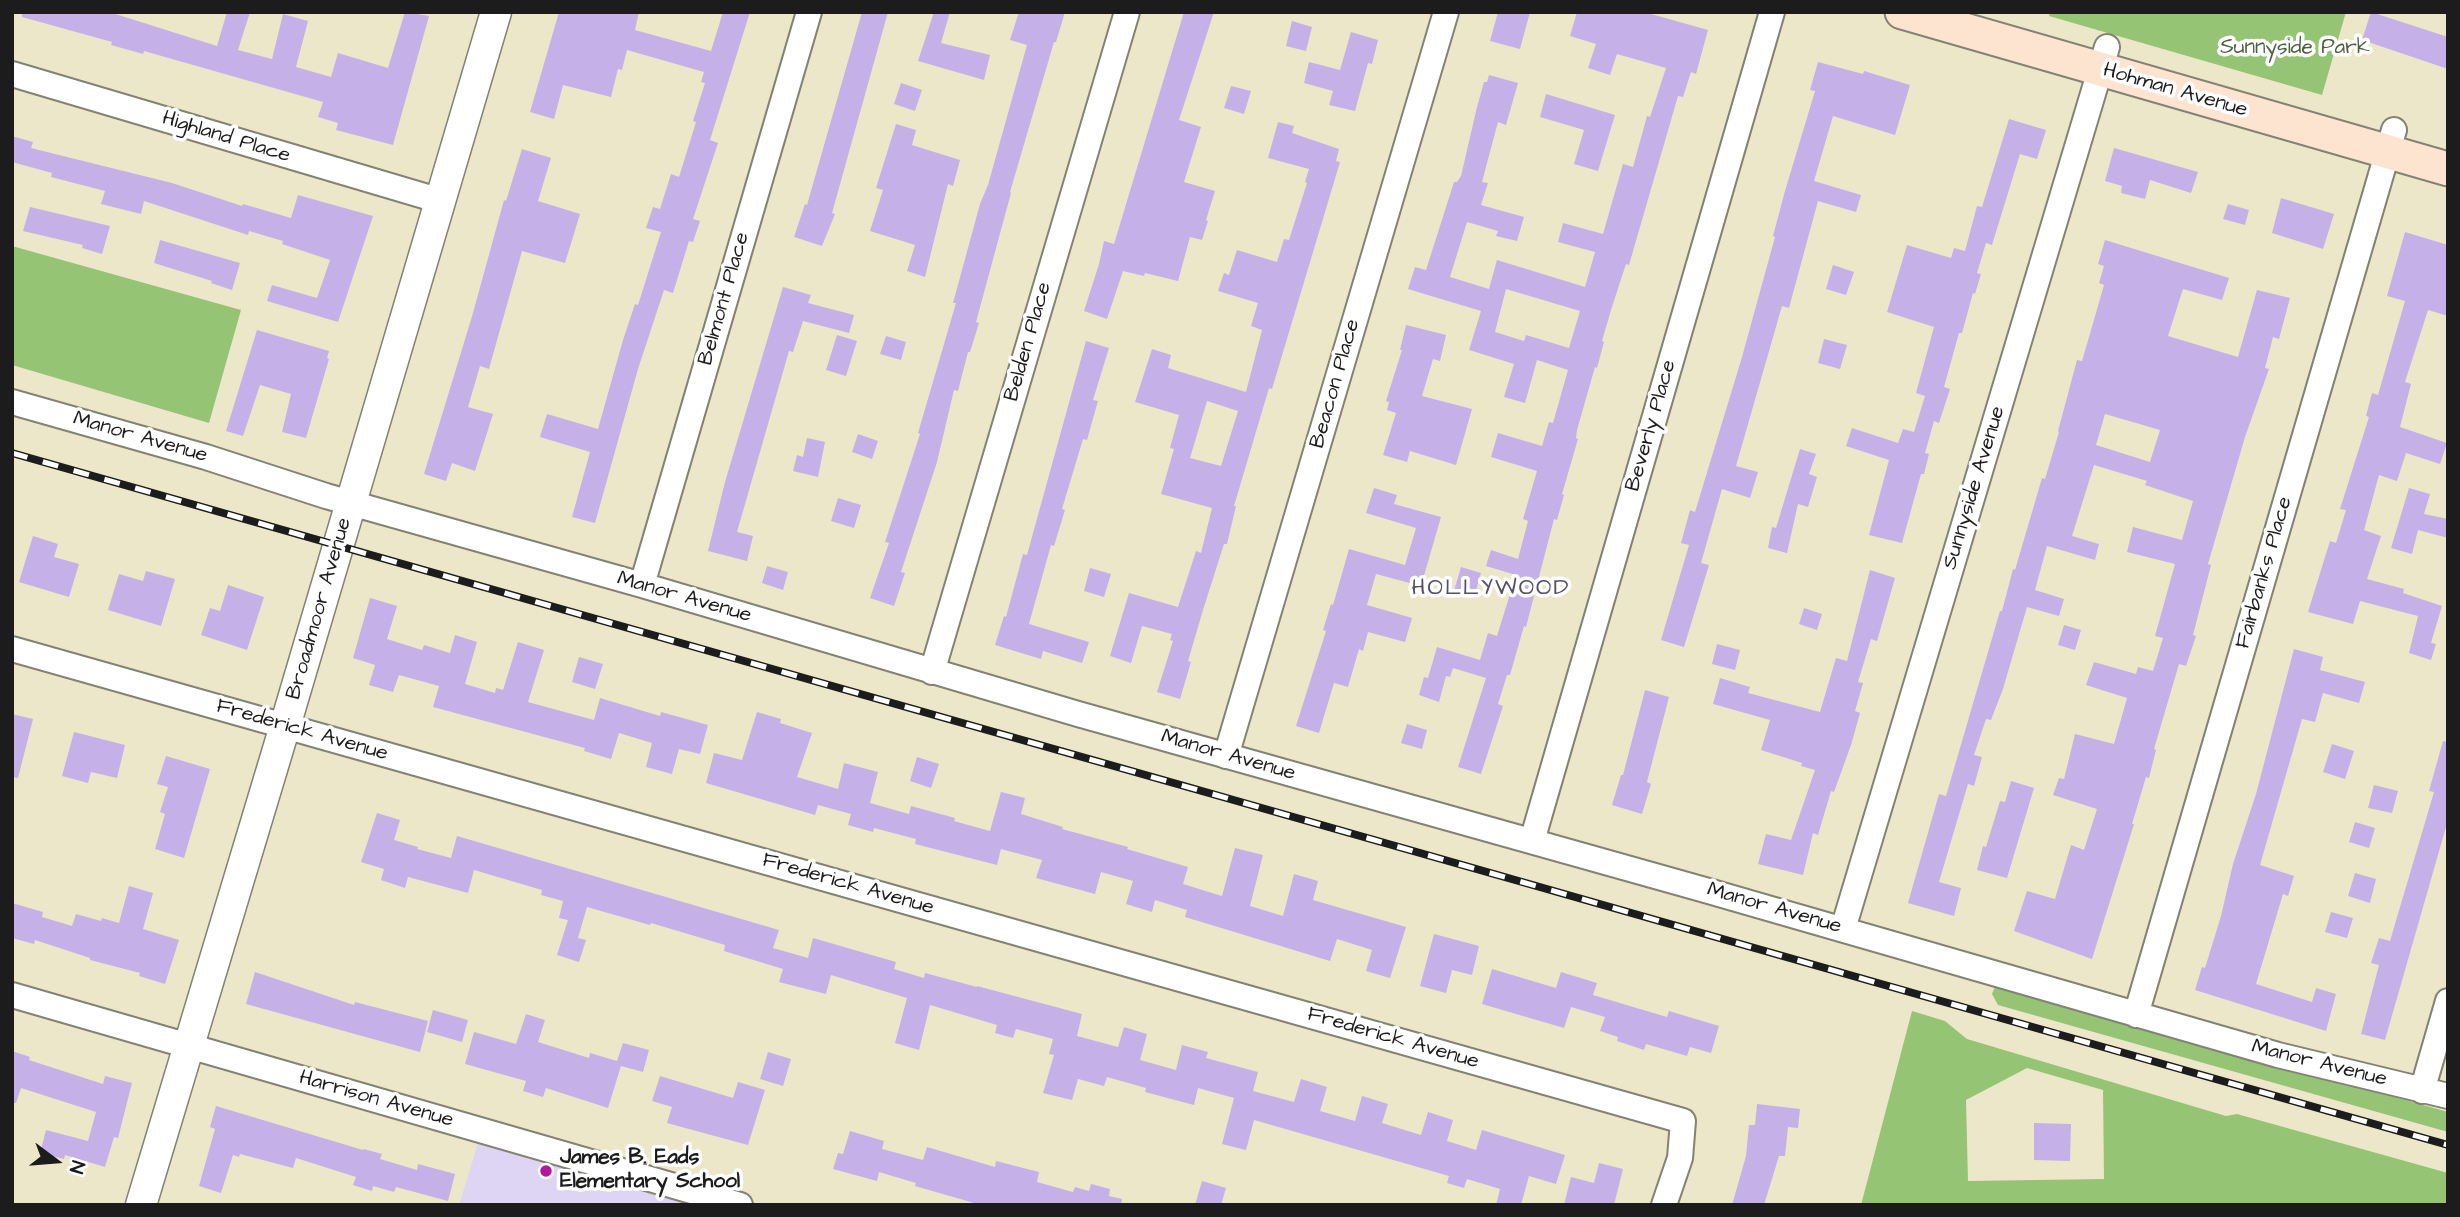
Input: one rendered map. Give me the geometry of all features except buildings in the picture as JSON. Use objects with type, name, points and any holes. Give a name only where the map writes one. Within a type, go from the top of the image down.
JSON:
[{"type":"main road","name":"Hohman Avenue","points":[[1902,12],[2103,58],[2390,141],[2448,169]]},
{"type":"main road","name":"Hohman Avenue","points":[[1985,12],[2103,58]]},
{"type":"main road","name":"Hohman Avenue","points":[[2390,141],[2448,146]]},
{"type":"street","name":"Broadmoor Avenue","points":[[141,1205],[496,12]]},
{"type":"street","name":"Belmont Place","points":[[642,585],[809,12]]},
{"type":"street","name":"Belden Place","points":[[932,671],[1127,12]]},
{"type":"street","name":"Beacon Place","points":[[1226,756],[1446,12]]},
{"type":"street","name":"Beverly Place","points":[[1532,841],[1772,12]]},
{"type":"street","name":"Sunnyside Avenue","points":[[1843,929],[2103,58]]},
{"type":"street","name":"Highland Place","points":[[12,74],[440,201]]},
{"type":"street","name":"Fairbanks Place","points":[[2136,1015],[2390,141]]},
{"type":"street","name":"Manor Avenue","points":[[12,402],[1226,756],[1843,929],[2278,1055],[2448,1096]]},
{"type":"street","name":"Frederick Avenue","points":[[12,649],[1683,1121],[1680,1158],[1664,1205]]},
{"type":"street","name":"Harrison Avenue","points":[[12,995],[740,1205]]},
{"type":"street","points":[[2423,1091],[2448,1001]]},
{"type":"shaded area","name":"James B. Eads Elementary School","points":[[482,1130],[740,1205],[459,1205]]},
{"type":"green space","name":"Sunnyside Park","points":[[2050,12],[2346,12],[2322,95],[2049,16]]},
{"type":"green space","points":[[12,246],[241,310],[209,423],[12,365]]},
{"type":"green space","points":[[1996,984],[2448,1112],[2448,1132],[1998,1005],[1992,994]]},
{"type":"green space","points":[[1912,1011],[1945,1021],[1967,1039],[2226,1116],[2237,1114],[2448,1173],[2448,1205],[1861,1205]],"holes":[[[2027,1068],[2103,1090],[2104,1179],[1968,1181],[1966,1100]]]},
{"type":"railway","points":[[12,453],[2448,1145]]},
{"type":"place","name":"James B. Eads Elementary School","points":[[546,1171]]},
{"type":"district","name":"HOLLYWOOD","points":[[1491,589]]}]
